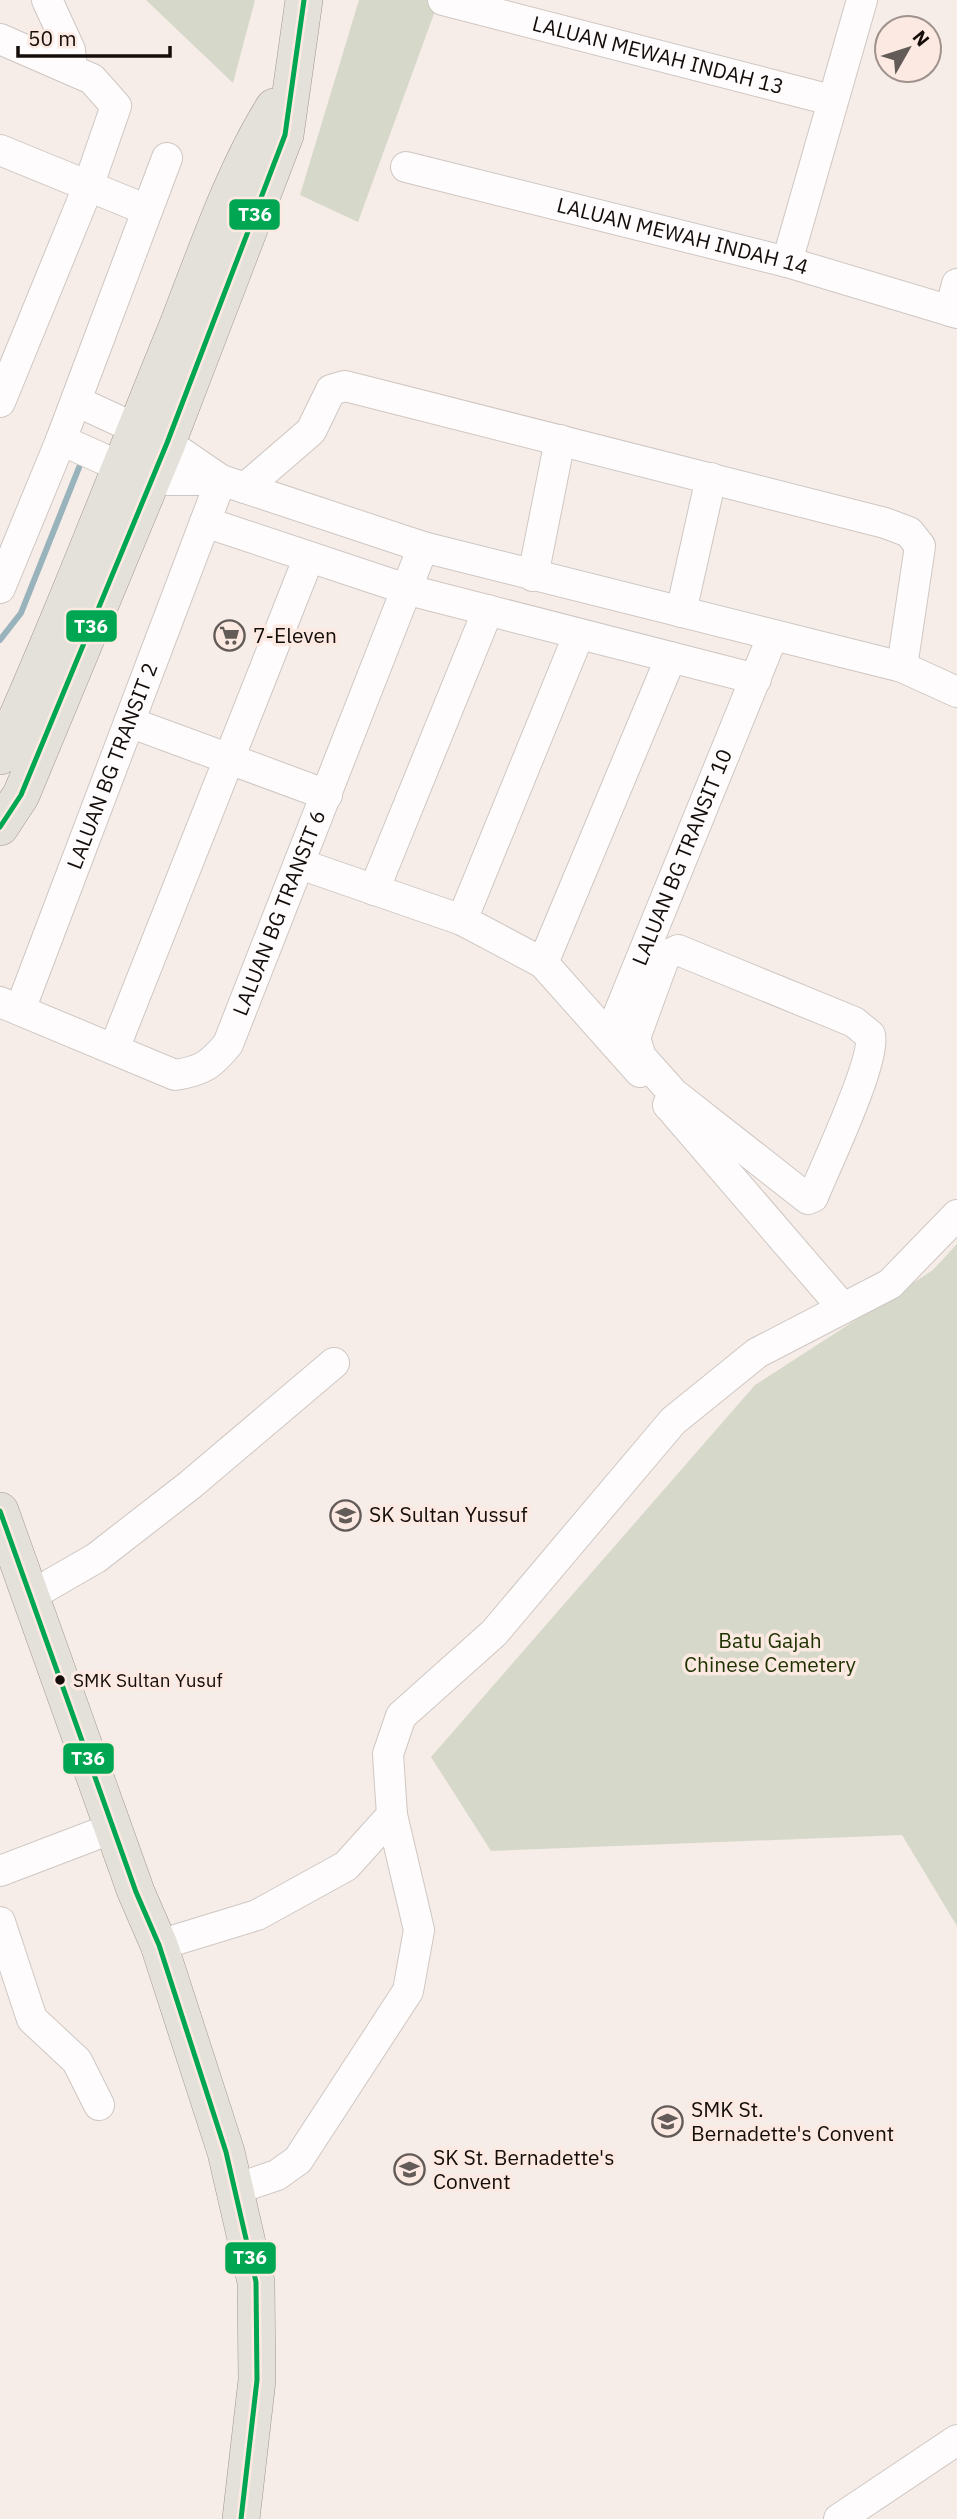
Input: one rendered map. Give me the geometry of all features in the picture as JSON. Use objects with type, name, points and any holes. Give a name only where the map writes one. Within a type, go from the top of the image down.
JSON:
[{"type":"main road","points":[[0,756],[46,653],[134,473],[285,135],[304,0]]},
{"type":"main road","points":[[0,827],[21,795],[134,473]]},
{"type":"main road","points":[[0,1511],[113,1828],[159,1945],[236,2189],[256,2282],[257,2380],[241,2519]]},
{"type":"street","points":[[47,0],[70,50],[72,70]]},
{"type":"street","name":"LALUAN MEWAH INDAH 13","points":[[443,0],[831,100]]},
{"type":"street","points":[[787,262],[831,100],[862,0]]},
{"type":"street","points":[[0,39],[92,79],[116,106],[88,187],[0,402]]},
{"type":"street","points":[[0,150],[148,210]]},
{"type":"street","points":[[0,588],[61,440],[167,158]]},
{"type":"street","name":"LALUAN MEWAH INDAH 14","points":[[407,167],[955,303]]},
{"type":"street","points":[[233,484],[311,431],[331,390],[345,386],[885,523],[909,531],[920,546],[902,667]]},
{"type":"street","points":[[75,401],[151,435],[233,484]]},
{"type":"street","points":[[61,440],[134,473],[233,484],[424,547],[902,667],[957,692]]},
{"type":"street","points":[[533,576],[560,440]]},
{"type":"street","points":[[681,612],[710,478]]},
{"type":"street","name":"LALUAN BG TRANSIT 2","points":[[10,1006],[129,722],[205,522],[233,484]]},
{"type":"street","points":[[205,522],[409,590],[756,679]]},
{"type":"street","name":"LALUAN BG TRANSIT 6","points":[[10,1006],[175,1075],[198,1072],[217,1058],[228,1045],[424,547]]},
{"type":"street","points":[[114,1049],[231,760],[309,557]]},
{"type":"street","points":[[374,890],[488,610]]},
{"type":"street","points":[[462,920],[579,634]]},
{"type":"street","name":"LALUAN BG TRANSIT 10","points":[[610,1035],[774,635]]},
{"type":"street","points":[[543,963],[671,657]]},
{"type":"street","points":[[129,722],[327,795]]},
{"type":"street","points":[[300,864],[462,920],[543,963],[670,1099],[843,1308]]},
{"type":"street","points":[[678,950],[854,1022],[870,1035],[869,1056],[813,1197],[808,1199],[670,1099],[641,1057],[635,1038],[665,956],[672,951],[678,950]]},
{"type":"street","points":[[236,2189],[277,2175],[298,2160],[408,1991],[419,1930],[392,1815],[388,1754],[401,1716],[494,1633],[673,1420],[757,1353],[890,1284],[957,1215]]},
{"type":"street","points":[[30,1596],[96,1558],[190,1485],[334,1363]]},
{"type":"street","points":[[159,1945],[257,1915],[346,1866],[392,1815]]},
{"type":"street","points":[[0,1871],[113,1828]]},
{"type":"street","points":[[0,1922],[32,2019],[77,2062],[99,2105]]},
{"type":"street","points":[[839,2519],[957,2440]]},
{"type":"green space","points":[[146,0],[255,0],[233,83]]},
{"type":"green space","points":[[359,0],[439,0],[358,222],[300,195]]},
{"type":"green space","name":"Batu Gajah Chinese Cemetery","points":[[957,1244],[957,1926],[902,1835],[491,1851],[431,1757],[755,1385],[933,1270]]},
{"type":"waterway","points":[[0,640],[21,613],[80,465]]},
{"type":"transit line","name":"T36","points":[[0,827],[21,795],[167,443],[285,135],[304,0]]},
{"type":"transit line","name":"T36","points":[[0,1511],[136,1892],[159,1945],[226,2152],[256,2282],[257,2380],[241,2519]]},
{"type":"place","name":"7-Eleven","points":[[230,636]]},
{"type":"place","name":"SK Sultan Yussuf","points":[[346,1515]]},
{"type":"place","name":"SMK Sultan Yusuf","points":[[60,1680]]},
{"type":"place","name":"SMK St. Bernadette's Convent","points":[[668,2122]]},
{"type":"place","name":"SK St. Bernadette's Convent","points":[[410,2170]]}]
